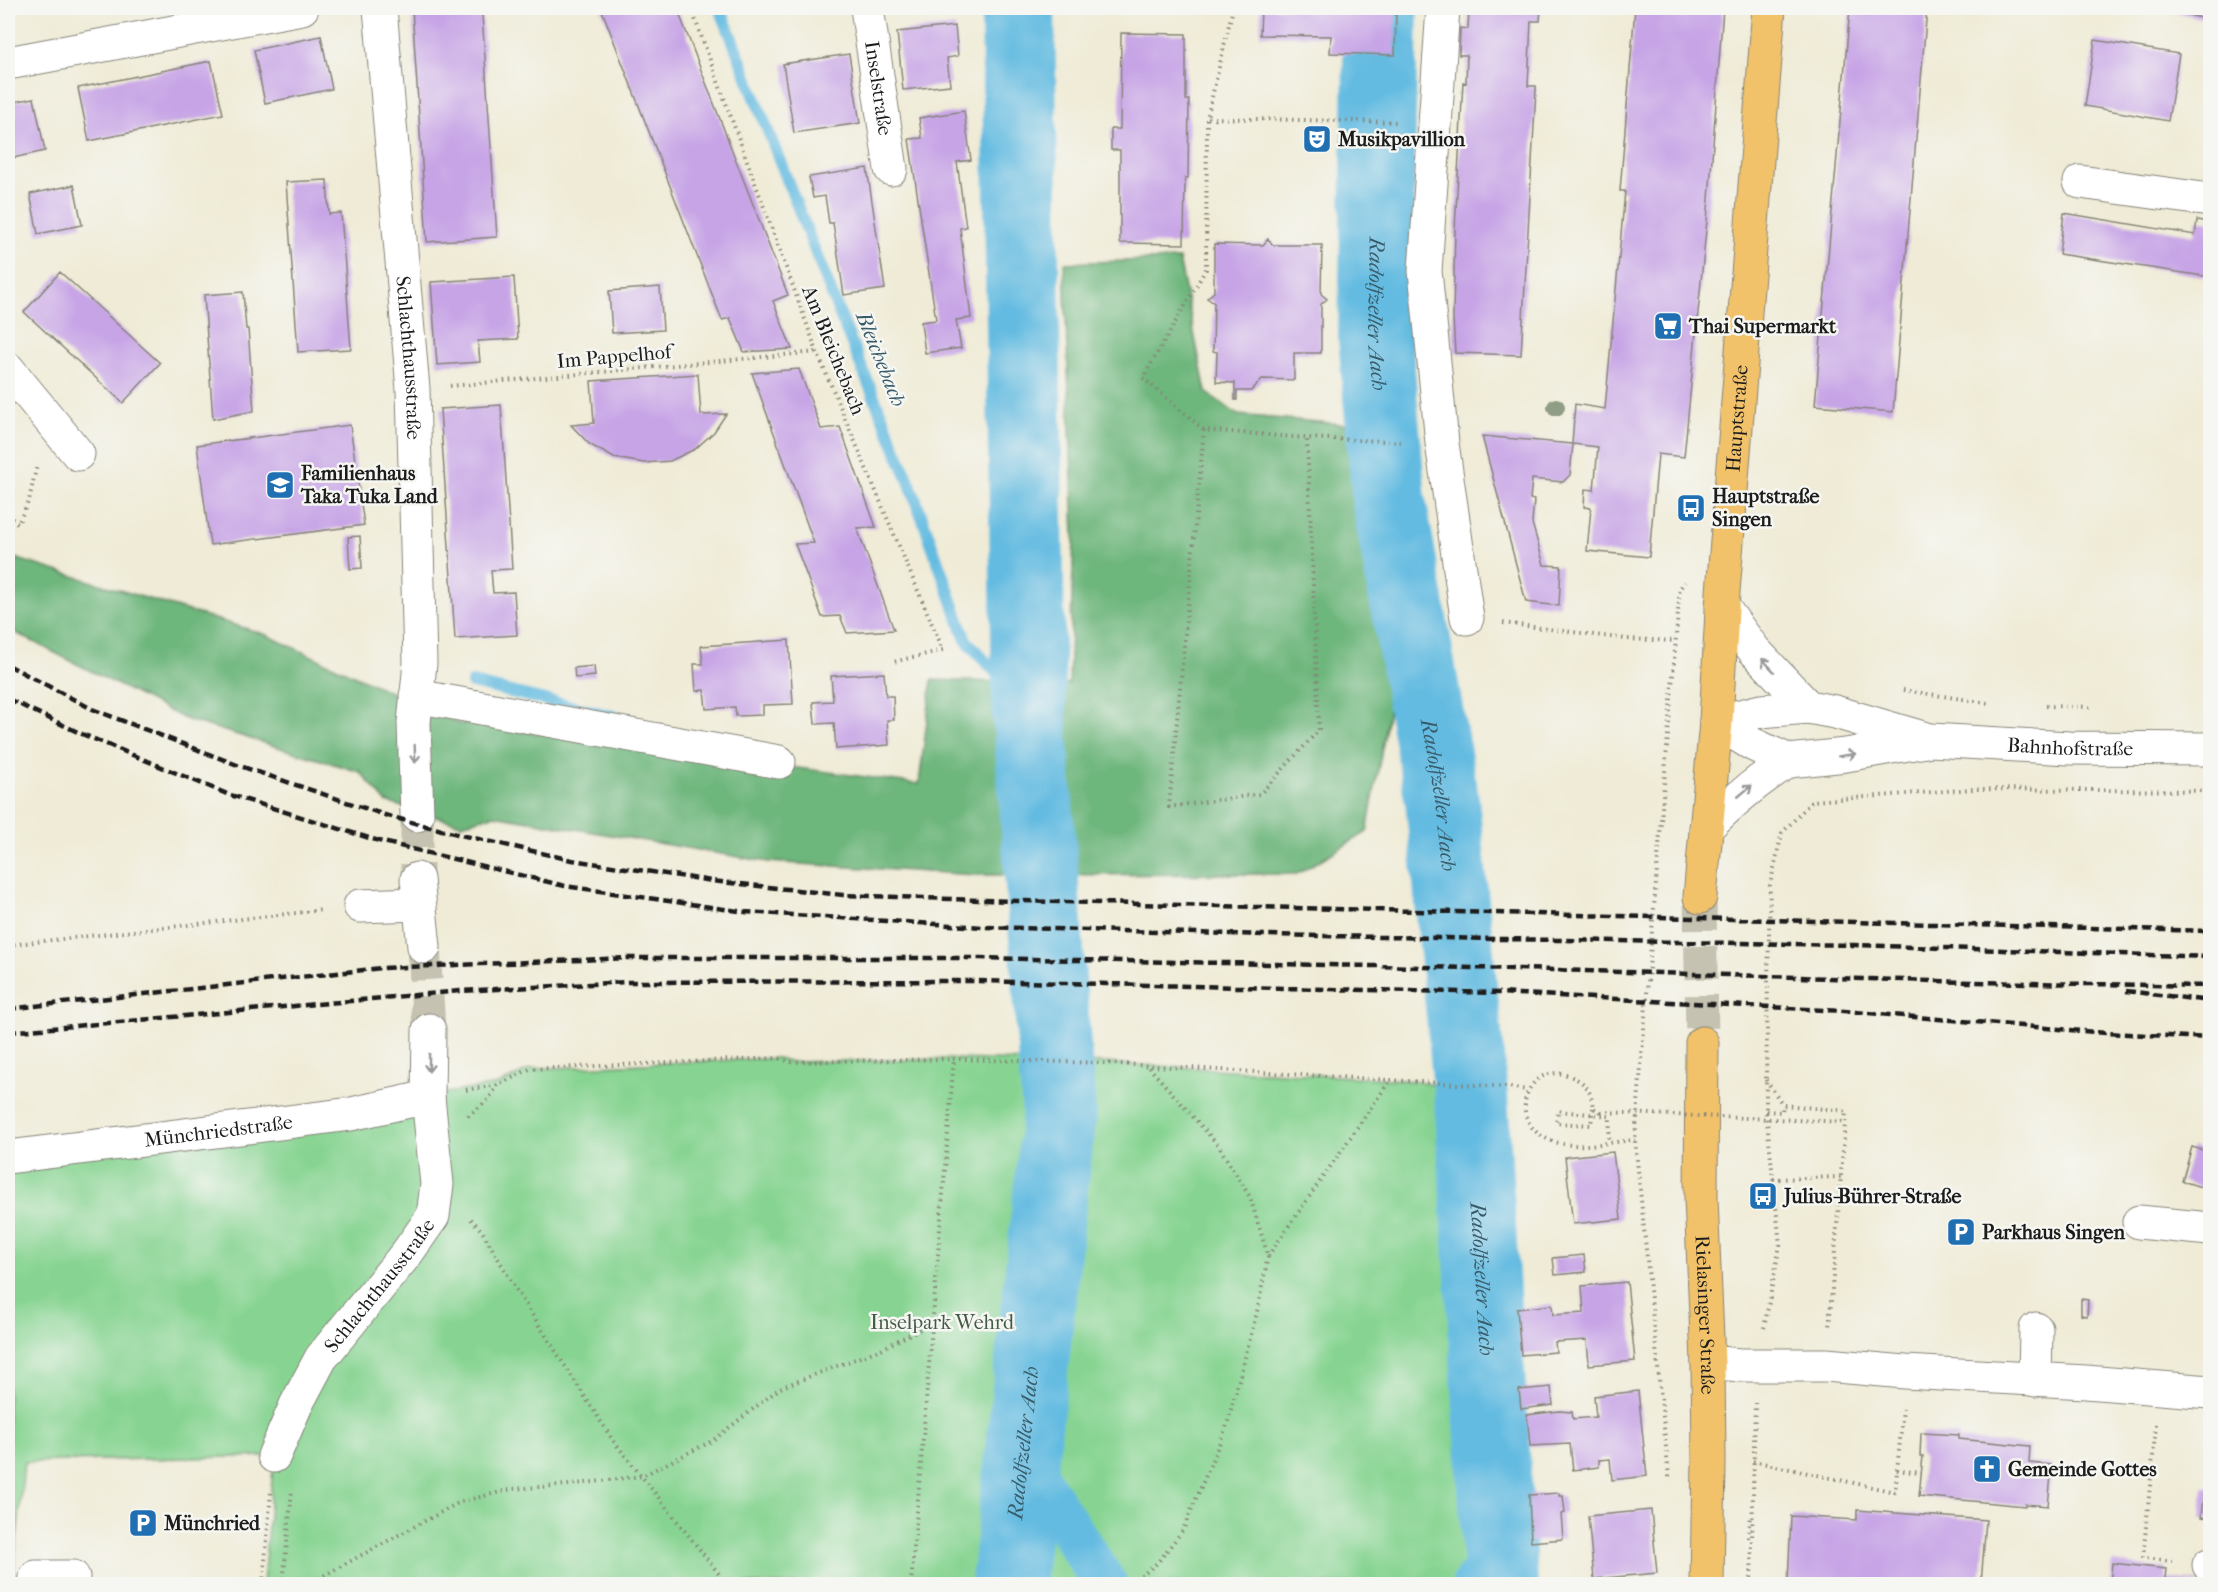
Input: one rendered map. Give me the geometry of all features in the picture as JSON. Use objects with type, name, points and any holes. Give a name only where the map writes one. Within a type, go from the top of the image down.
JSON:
[{"type":"main road","name":"Hauptstraße","points":[[1716,722],[1722,606],[1769,8]]},
{"type":"main road","points":[[1700,897],[1716,722]]},
{"type":"main road","name":"Rielasinger Straße","points":[[1702,1043],[1701,1198],[1708,1362],[1709,1461],[1707,1584]]},
{"type":"street","points":[[8,63],[302,8]]},
{"type":"street","name":"Schlachthausstraße","points":[[380,8],[413,389],[420,663],[414,723],[417,815]]},
{"type":"street","name":"Inselstraße","points":[[867,8],[891,169]]},
{"type":"street","points":[[1443,8],[1425,271],[1450,392],[1442,443],[1467,618]]},
{"type":"street","points":[[2080,182],[2211,200]]},
{"type":"street","points":[[8,369],[78,454]]},
{"type":"street","points":[[1722,606],[1754,650],[1808,707]]},
{"type":"street","points":[[416,696],[779,762]]},
{"type":"street","name":"Bahnhofstraße","points":[[1716,722],[1761,711],[1808,707],[1835,712],[1931,740],[2068,748],[2211,749]]},
{"type":"street","points":[[1716,722],[1752,744],[1789,761]]},
{"type":"street","name":"Bahnhofstraße","points":[[1789,761],[1846,755],[1931,740]]},
{"type":"street","points":[[1706,828],[1754,784],[1789,761]]},
{"type":"street","points":[[360,906],[418,891],[424,947]]},
{"type":"street","name":"Schlachthausstraße","points":[[274,1456],[296,1405],[321,1358],[407,1253],[433,1216],[437,1184],[428,1097],[429,1030]]},
{"type":"street","name":"Münchriedstraße","points":[[8,1157],[351,1114],[428,1097]]},
{"type":"street","points":[[2139,1222],[2211,1229]]},
{"type":"street","points":[[2035,1380],[2036,1329]]},
{"type":"street","points":[[1708,1362],[1826,1365],[2211,1392]]},
{"type":"street","points":[[35,1584],[36,1577],[73,1577]]},
{"type":"path","name":"Am Bleichebach","points":[[691,8],[817,352],[943,650],[893,662]]},
{"type":"path","points":[[1233,8],[1207,118],[1206,269],[1143,378],[1204,430],[1307,438],[1406,442]]},
{"type":"path","points":[[1207,118],[1405,122]]},
{"type":"path","name":"Im Pappelhof","points":[[413,389],[817,352]]},
{"type":"path","points":[[8,485],[10,487],[8,515],[18,524],[29,500],[49,417]]},
{"type":"path","points":[[1204,430],[1169,807],[1260,794],[1319,730],[1307,438]]},
{"type":"path","points":[[1666,1460],[1635,1140],[1680,588]]},
{"type":"path","points":[[1467,618],[1626,639],[1675,641]]},
{"type":"path","points":[[1894,688],[1999,704]]},
{"type":"path","points":[[2045,706],[2102,708]]},
{"type":"path","points":[[1750,1584],[1756,1364],[1780,1245],[1766,1111],[1766,1079],[1770,885],[1782,833],[1812,801],[1973,789],[2211,791]]},
{"type":"path","points":[[8,945],[360,906]]},
{"type":"path","points":[[428,1097],[498,1085],[530,1070],[778,1058],[791,1062],[954,1059],[1103,1063],[1391,1079],[1527,1090]]},
{"type":"path","points":[[911,1584],[954,1059]]},
{"type":"path","points":[[1148,1065],[1218,1145],[1250,1197],[1268,1256]]},
{"type":"path","points":[[1609,1142],[1610,1116],[1600,1115],[1589,1114],[1558,1111],[1556,1123],[1591,1125],[1592,1117],[1593,1108],[1591,1092],[1582,1082],[1564,1074],[1545,1074],[1527,1090],[1523,1107],[1528,1122],[1537,1133],[1553,1142],[1576,1144],[1609,1142],[1635,1140]]},
{"type":"path","points":[[1132,1584],[1158,1562],[1183,1530],[1227,1425],[1257,1312],[1268,1256],[1391,1079]]},
{"type":"path","points":[[1766,1079],[1783,1105],[1782,1112],[1766,1111]]},
{"type":"path","points":[[1783,1105],[1846,1111],[1826,1365]]},
{"type":"path","points":[[1593,1108],[1600,1112],[1846,1122]]},
{"type":"path","points":[[1773,1179],[1842,1177]]},
{"type":"path","points":[[437,1184],[482,1231],[517,1291],[612,1439],[727,1584]]},
{"type":"path","points":[[308,1584],[460,1502],[512,1489],[642,1476],[712,1441],[780,1388],[881,1349],[934,1322]]},
{"type":"path","points":[[1754,1461],[1895,1492],[1905,1372]]},
{"type":"path","points":[[2143,1558],[2160,1388]]},
{"type":"path","points":[[263,1584],[274,1456]]},
{"type":"path","points":[[1745,1584],[1754,1461]]},
{"type":"path","points":[[1897,1470],[1922,1473]]},
{"type":"green space","points":[[1179,259],[1206,392],[1238,415],[1364,426],[1394,682],[1367,832],[1297,874],[976,875],[768,862],[494,815],[461,824],[386,802],[360,772],[185,719],[8,629],[8,556],[264,634],[458,723],[919,784],[932,680],[1069,684],[1074,537],[1064,263]]},
{"type":"green space","name":"Inselpark Wehrd","points":[[778,1058],[791,1062],[954,1059],[1103,1063],[1391,1079],[1424,1082],[1471,1097],[1501,1584],[263,1584],[274,1456],[24,1462],[13,1584],[8,1584],[8,1157],[351,1114],[446,1093],[498,1085],[530,1069]]},
{"type":"building","points":[[8,8],[20,8],[21,9],[8,12]]},
{"type":"building","points":[[412,8],[485,8],[482,14],[497,237],[427,242]]},
{"type":"building","points":[[601,8],[677,8],[788,295],[773,301],[792,349],[744,352],[730,318],[722,320]]},
{"type":"building","points":[[1261,8],[1396,8],[1395,55],[1330,53],[1331,36],[1260,35]]},
{"type":"building","points":[[1469,8],[1541,8],[1540,21],[1531,21],[1528,86],[1536,86],[1536,90],[1521,355],[1455,353],[1453,317],[1455,229],[1463,82],[1466,83],[1467,55],[1459,55],[1460,28],[1468,29]]},
{"type":"building","points":[[1635,8],[1723,8],[1709,199],[1684,457],[1658,454],[1649,557],[1587,551],[1591,508],[1584,507],[1585,489],[1594,490],[1598,447],[1573,444],[1570,475],[1563,482],[1532,479],[1530,499],[1534,500],[1532,523],[1544,565],[1561,566],[1559,606],[1526,602],[1482,436],[1572,444],[1575,404],[1605,409],[1625,191],[1620,191]]},
{"type":"building","points":[[1850,8],[1927,8],[1893,412],[1815,405]]},
{"type":"building","points":[[2159,8],[2210,8],[2210,20]]},
{"type":"building","points":[[955,26],[958,56],[947,58],[950,85],[903,90],[897,32]]},
{"type":"building","points":[[1121,33],[1186,34],[1186,100],[1189,100],[1184,244],[1120,243],[1120,150],[1111,150],[1111,129],[1120,129]]},
{"type":"building","points":[[321,36],[332,89],[265,103],[254,50]]},
{"type":"building","points":[[2095,40],[2179,54],[2168,121],[2085,106]]},
{"type":"building","points":[[849,54],[860,123],[794,133],[783,64]]},
{"type":"building","points":[[211,61],[223,114],[89,141],[78,88]]},
{"type":"building","points":[[34,98],[45,151],[8,159],[8,103]]},
{"type":"building","points":[[964,111],[971,160],[957,162],[966,227],[960,228],[971,318],[956,320],[961,348],[925,353],[921,322],[936,320],[909,139],[922,138],[919,118]]},
{"type":"building","points":[[867,168],[885,289],[844,295],[833,223],[829,223],[825,196],[813,198],[809,177]]},
{"type":"building","points":[[327,180],[329,214],[341,213],[351,349],[298,352],[286,182]]},
{"type":"building","points":[[74,185],[82,225],[38,234],[30,194]]},
{"type":"building","points":[[2064,213],[2195,235],[2197,220],[2210,222],[2210,277],[2059,254]]},
{"type":"building","points":[[1268,239],[1273,245],[1322,245],[1321,294],[1327,299],[1321,304],[1321,353],[1294,353],[1294,380],[1262,379],[1251,391],[1237,391],[1237,400],[1235,400],[1235,383],[1216,382],[1217,352],[1213,351],[1214,303],[1207,298],[1214,292],[1214,244],[1263,245]]},
{"type":"building","points":[[60,272],[160,363],[123,403],[24,312]]},
{"type":"building","points":[[514,277],[518,339],[478,341],[480,362],[437,365],[431,282]]},
{"type":"building","points":[[660,287],[663,330],[612,333],[609,291]]},
{"type":"building","points":[[243,292],[254,411],[213,419],[204,295]]},
{"type":"building","points":[[799,369],[821,429],[840,427],[876,527],[857,528],[894,630],[847,633],[840,616],[822,617],[795,544],[814,543],[752,373]]},
{"type":"building","points":[[698,374],[701,415],[726,414],[714,432],[695,449],[670,461],[644,463],[614,458],[589,444],[571,425],[594,423],[591,381]]},
{"type":"building","points":[[501,405],[512,569],[491,570],[493,593],[514,592],[517,635],[455,639],[440,409]]},
{"type":"building","name":"Familienhaus Taka Tuka Land","points":[[350,425],[364,525],[210,545],[197,445]]},
{"type":"building","points":[[360,536],[362,568],[350,569],[348,537]]},
{"type":"building","points":[[789,640],[793,704],[763,705],[763,715],[736,716],[735,707],[706,709],[704,690],[696,691],[694,664],[703,664],[701,646]]},
{"type":"building","points":[[594,666],[595,676],[575,678],[574,668]]},
{"type":"building","points":[[884,673],[886,696],[893,696],[894,720],[887,720],[889,745],[836,749],[834,723],[815,724],[813,702],[833,701],[831,676]]},
{"type":"building","points":[[2192,1147],[2210,1152],[2210,1190],[2182,1181]]},
{"type":"building","points":[[1613,1152],[1621,1219],[1573,1224],[1565,1157]]},
{"type":"building","points":[[1584,1255],[1586,1272],[1555,1275],[1553,1258]]},
{"type":"building","points":[[1627,1282],[1635,1361],[1589,1365],[1587,1340],[1555,1342],[1556,1352],[1521,1355],[1517,1309],[1552,1305],[1553,1315],[1584,1313],[1582,1286]]},
{"type":"building","points":[[2081,1299],[2088,1300],[2087,1316],[2081,1315]]},
{"type":"building","points":[[1551,1387],[1553,1405],[1521,1409],[1519,1390]]},
{"type":"building","points":[[1638,1391],[1647,1476],[1612,1480],[1610,1459],[1599,1460],[1599,1467],[1573,1470],[1570,1444],[1530,1446],[1527,1415],[1559,1411],[1572,1412],[1573,1419],[1596,1417],[1594,1396]]},
{"type":"building","name":"Gemeinde Gottes","points":[[1921,1433],[1959,1435],[1959,1439],[2030,1446],[2029,1463],[2052,1465],[2048,1506],[1919,1496],[1923,1456],[1920,1456]]},
{"type":"building","points":[[2204,1487],[2210,1487],[2210,1518],[2201,1517]]},
{"type":"building","points":[[1559,1493],[1559,1496],[1563,1496],[1565,1513],[1561,1514],[1563,1539],[1531,1542],[1529,1495]]},
{"type":"building","points":[[1651,1510],[1657,1573],[1594,1579],[1588,1516]]},
{"type":"building","points":[[1857,1510],[1986,1520],[1981,1584],[1788,1584],[1791,1516],[1857,1520]]},
{"type":"building","points":[[2112,1563],[2166,1569],[2165,1579],[2204,1584],[2110,1584]]},
{"type":"waterway","name":"Bleichebach","points":[[720,8],[840,315],[909,481],[966,640],[1029,709]]},
{"type":"waterway","name":"Radolfzeller Aach","points":[[1008,1584],[1059,1113],[1029,709],[1018,8]]},
{"type":"waterway","name":"Radolfzeller Aach","points":[[1381,8],[1375,337],[1389,501],[1442,800],[1471,1097],[1501,1584]]},
{"type":"waterway","points":[[472,683],[617,717]]},
{"type":"waterway","points":[[1023,1456],[1105,1584]]},
{"type":"waterway","points":[[1474,1584],[1500,1555]]},
{"type":"tunnel","points":[[417,815],[417,879]]},
{"type":"tunnel","points":[[1700,897],[1702,1043]]},
{"type":"tunnel","points":[[424,947],[429,1030]]},
{"type":"railway","points":[[8,665],[92,709],[240,766],[388,816],[572,860],[712,881],[843,895],[980,900],[2210,931]]},
{"type":"railway","points":[[8,699],[82,734],[227,794],[379,841],[565,886],[745,912],[983,927],[1265,935],[1854,945],[2210,957]]},
{"type":"railway","points":[[8,1009],[382,968],[629,958],[980,958],[2210,986]]},
{"type":"railway","points":[[8,1032],[460,991],[628,982],[975,981],[1501,993],[1844,1011],[2106,1033],[2210,1038]]},
{"type":"railway","points":[[2126,991],[2210,1001]]},
{"type":"place","name":"Musikpavillion","points":[[1317,139]]},
{"type":"place","name":"Thai Supermarkt","points":[[1668,326]]},
{"type":"place","name":"Familienhaus Taka Tuka Land","points":[[280,485]]},
{"type":"place","name":"Hauptstraße Singen","points":[[1691,508]]},
{"type":"place","name":"Julius-Bührer-Straße","points":[[1763,1196]]},
{"type":"place","name":"Parkhaus Singen","points":[[1961,1232]]},
{"type":"place","name":"Gemeinde Gottes","points":[[1987,1469]]},
{"type":"place","name":"Münchried","points":[[143,1523]]}]
